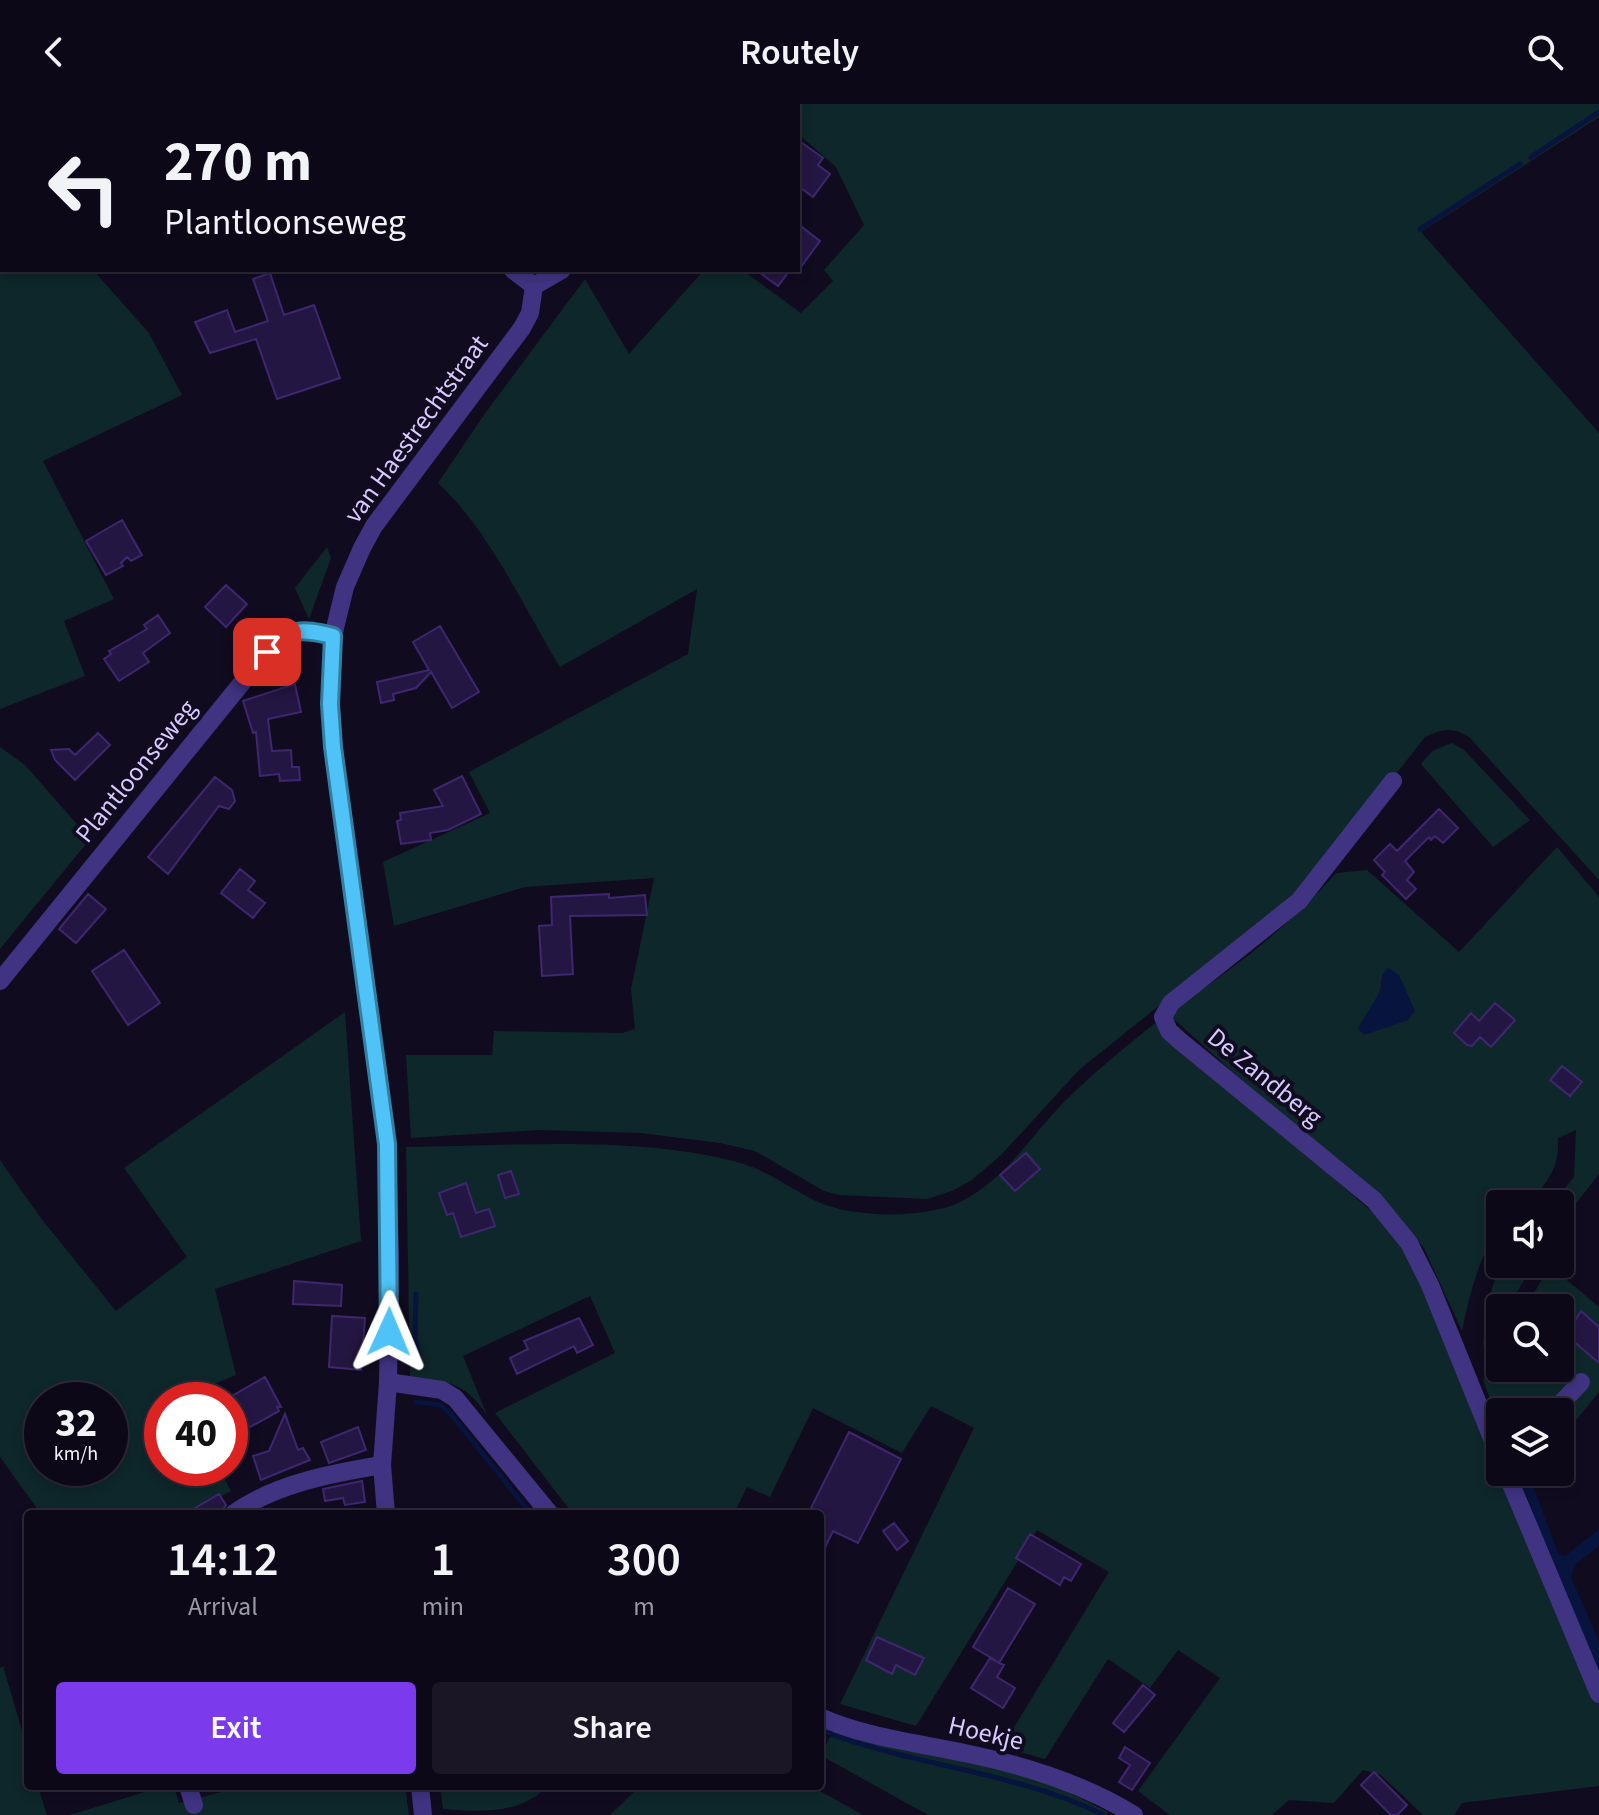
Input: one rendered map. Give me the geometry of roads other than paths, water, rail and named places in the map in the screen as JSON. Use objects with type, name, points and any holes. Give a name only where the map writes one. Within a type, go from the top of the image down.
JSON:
[{"type":"street","points":[[516,272],[534,286],[558,272]]},
{"type":"street","name":"van Haestrechtstraat","points":[[386,1510],[382,1465],[388,1382],[390,1257],[387,1144],[333,747],[330,704],[333,636],[345,587],[374,526],[522,328],[530,313],[534,286]]},
{"type":"street","name":"Plantloonseweg","points":[[0,981],[267,652],[282,637],[300,629],[333,636]]},
{"type":"street","name":"De Zandberg","points":[[1393,781],[1299,901],[1171,1003],[1163,1017],[1169,1031],[1179,1040],[1374,1200],[1409,1243],[1430,1285],[1486,1423]]},
{"type":"street","points":[[388,1382],[442,1390],[455,1398],[547,1510]]},
{"type":"street","points":[[1566,1398],[1581,1382]]},
{"type":"street","points":[[241,1510],[286,1488],[334,1474],[382,1465]]},
{"type":"street","points":[[1512,1486],[1596,1681]]},
{"type":"street","name":"Hoekje","points":[[824,1718],[870,1735],[1033,1770],[1110,1800],[1134,1815]]},
{"type":"street","points":[[189,1790],[194,1805]]},
{"type":"street","points":[[420,1790],[423,1815]]},
{"type":"water","points":[[1388,968],[1399,975],[1415,1011],[1408,1020],[1364,1035],[1358,1028],[1380,992],[1383,974]]},
{"type":"water","points":[[1523,1486],[1533,1486],[1559,1555],[1565,1556],[1599,1529],[1599,1546],[1575,1565],[1571,1577],[1599,1641],[1599,1672],[1557,1576]]},
{"type":"waterway","points":[[1531,157],[1599,112]]},
{"type":"waterway","points":[[1420,229],[1520,164]]},
{"type":"waterway","points":[[416,1294],[415,1337],[420,1364]]},
{"type":"waterway","points":[[417,1402],[440,1405],[450,1413],[528,1510]]},
{"type":"waterway","points":[[824,1731],[890,1752],[1033,1788],[1102,1814]]}]
